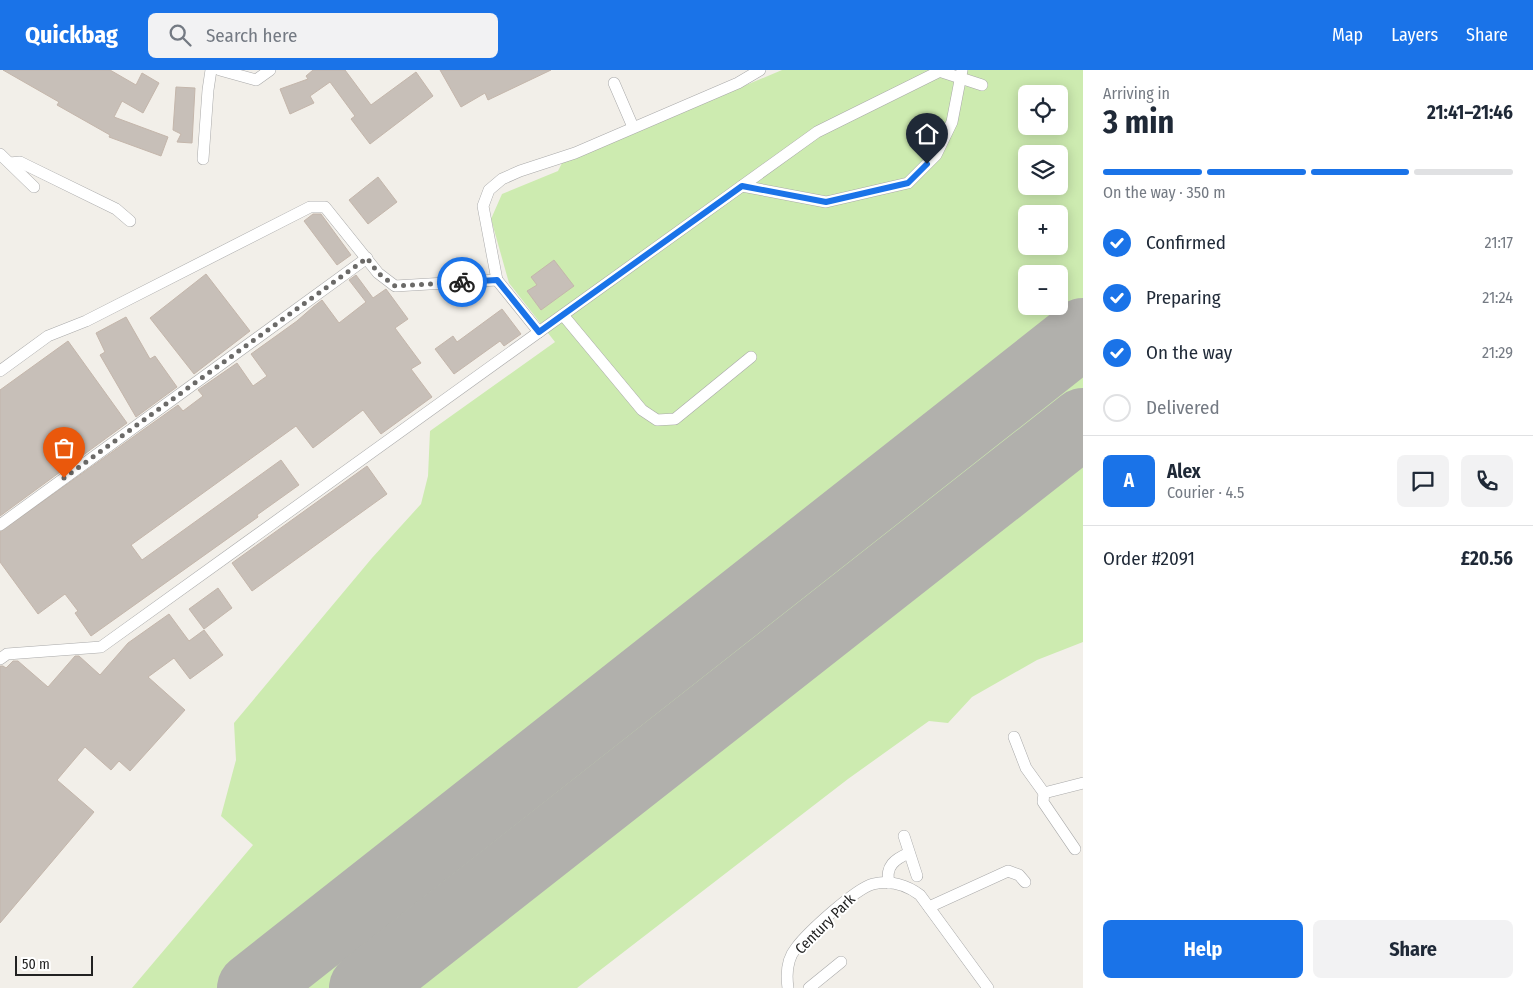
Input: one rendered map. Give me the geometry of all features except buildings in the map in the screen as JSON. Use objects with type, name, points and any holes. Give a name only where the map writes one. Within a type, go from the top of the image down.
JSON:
[{"type":"street","points":[[203,160],[211,70]]},
{"type":"street","points":[[220,70],[256,80],[270,70]]},
{"type":"street","points":[[539,332],[497,280],[483,206],[489,190],[502,179],[520,171],[575,152],[738,83],[760,70]]},
{"type":"street","points":[[0,644],[4,656],[101,647],[817,132],[940,71],[961,74],[982,85]]},
{"type":"street","points":[[742,186],[826,202],[908,183],[936,155],[952,122],[961,74]]},
{"type":"street","points":[[614,83],[633,127]]},
{"type":"street","points":[[0,154],[34,188]]},
{"type":"street","points":[[10,164],[20,162],[116,209],[130,221]]},
{"type":"street","points":[[0,370],[48,336],[86,321],[310,207],[325,207],[378,273],[395,286],[497,280]]},
{"type":"street","points":[[0,525],[367,258]]},
{"type":"street","points":[[563,315],[642,410],[657,420],[675,419],[751,357]]},
{"type":"street","points":[[1014,737],[1026,768],[1044,794],[1043,802],[1075,849]]},
{"type":"street","points":[[1044,794],[1083,783]]},
{"type":"street","points":[[904,836],[917,876]]},
{"type":"street","points":[[909,853],[897,858],[890,867],[887,875],[889,883],[912,890],[920,896],[988,988]]},
{"type":"street","points":[[928,907],[1008,870],[1014,871],[1025,882]]},
{"type":"street","name":"Century Park","points":[[788,988],[786,973],[796,949],[839,906],[860,889],[873,884],[889,883]]},
{"type":"street","points":[[809,988],[841,962]]},
{"type":"green space","points":[[782,70],[1083,70],[1083,642],[1037,660],[972,697],[948,723],[929,721],[848,779],[577,988],[132,988],[253,845],[221,816],[236,760],[234,723],[372,558],[421,504],[428,476],[430,431],[555,342],[509,283],[491,219],[502,194],[558,171],[562,163]]},
{"type":"runway","points":[[252,988],[1083,333]]},
{"type":"runway","points":[[364,988],[1083,423]]},
{"type":"way so far","points":[[64,478],[367,258],[378,273],[395,286],[462,282]]},
{"type":"route","points":[[462,282],[497,280],[539,332],[742,186],[826,202],[908,183],[927,164]]}]
